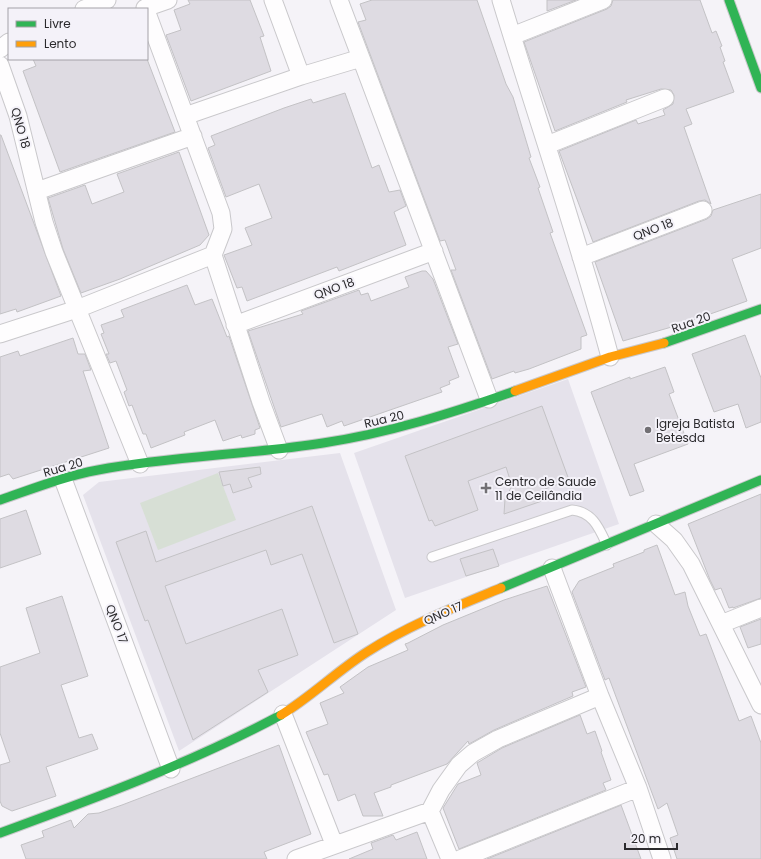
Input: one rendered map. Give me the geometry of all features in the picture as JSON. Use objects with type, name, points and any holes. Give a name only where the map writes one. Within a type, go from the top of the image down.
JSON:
[{"type":"street","points":[[87,8],[107,0]]},
{"type":"street","points":[[145,7],[168,0]]},
{"type":"street","points":[[274,0],[301,76]]},
{"type":"street","points":[[339,0],[489,399]]},
{"type":"street","points":[[501,0],[547,145],[610,357]]},
{"type":"street","points":[[512,36],[603,0]]},
{"type":"street","points":[[729,0],[761,88]]},
{"type":"street","points":[[148,15],[222,213],[223,229],[213,255],[235,325],[279,450]]},
{"type":"street","points":[[0,49],[8,43]]},
{"type":"street","points":[[185,116],[301,76],[361,58]]},
{"type":"street","name":"QNO 18","points":[[0,65],[18,116],[54,252],[140,464]]},
{"type":"street","points":[[547,145],[665,98]]},
{"type":"street","points":[[37,191],[193,136]]},
{"type":"street","name":"QNO 18","points":[[581,257],[703,210]]},
{"type":"street","name":"QNO 18","points":[[235,325],[434,251]]},
{"type":"street","points":[[0,334],[77,309],[213,255]]},
{"type":"street","name":"Rua 20","points":[[0,500],[62,478],[97,470],[140,464],[279,450],[353,438],[412,424],[610,357],[642,350],[691,335],[761,309]]},
{"type":"street","name":"QNO 17","points":[[62,478],[172,769]]},
{"type":"street","name":"QNO 17","points":[[0,833],[172,769],[223,746],[283,714],[347,665],[392,636],[438,614],[761,480]]},
{"type":"street","points":[[656,524],[674,540],[691,564],[761,705]]},
{"type":"street","points":[[552,568],[600,696],[638,788],[662,859]]},
{"type":"street","points":[[721,624],[761,608]]},
{"type":"street","points":[[296,859],[325,851],[430,811],[441,790],[459,765],[473,753],[498,739],[600,696]]},
{"type":"street","points":[[283,714],[325,851]]},
{"type":"street","points":[[460,859],[638,788]]},
{"type":"street","points":[[430,811],[450,859]]},
{"type":"lane","points":[[432,557],[572,510],[581,511],[592,517],[598,524],[607,545]]},
{"type":"shaded area","name":"Centro de Saude 11 de Ceilândia","points":[[568,379],[619,524],[405,598],[354,453]]},
{"type":"shaded area","points":[[340,453],[396,610],[179,751],[83,495],[99,482]]},
{"type":"shaded area","points":[[218,473],[236,520],[158,550],[140,503]]},
{"type":"building","points":[[188,0],[250,0],[264,36],[260,37],[271,71],[191,101],[166,35],[181,30],[174,10],[190,4]]},
{"type":"building","points":[[372,0],[477,0],[506,84],[513,97],[531,157],[529,158],[540,187],[538,188],[553,232],[550,233],[587,335],[581,337],[581,349],[529,369],[515,373],[514,371],[492,379],[451,270],[456,270],[445,240],[440,241],[358,22],[366,20],[360,4]]},
{"type":"building","points":[[547,0],[576,0],[547,11]]},
{"type":"building","points":[[613,0],[700,0],[712,33],[716,31],[722,46],[720,47],[725,61],[723,62],[734,92],[686,109],[692,124],[684,127],[711,204],[705,200],[699,201],[593,242],[559,151],[636,120],[638,124],[665,115],[663,110],[673,104],[674,95],[671,90],[661,89],[626,100],[627,102],[555,131],[524,42],[607,9],[611,6]]},
{"type":"building","points":[[33,60],[147,60],[175,132],[60,172],[23,71],[36,66]]},
{"type":"building","points":[[345,93],[372,168],[379,165],[389,192],[400,190],[406,206],[394,212],[406,245],[339,271],[337,267],[247,301],[242,287],[237,288],[224,255],[252,245],[245,228],[272,218],[259,184],[226,197],[208,148],[215,145],[211,136],[311,99],[313,103]]},
{"type":"building","points":[[0,135],[61,296],[17,312],[16,309],[0,314]]},
{"type":"building","points":[[179,152],[209,235],[200,245],[120,279],[81,293],[63,249],[48,198],[85,185],[92,204],[124,192],[117,174]]},
{"type":"building","points":[[761,194],[761,248],[732,259],[747,301],[682,324],[623,341],[595,262],[707,219],[711,216],[713,210]]},
{"type":"building","points":[[426,271],[433,279],[458,344],[448,347],[459,377],[449,381],[450,384],[440,388],[442,392],[344,426],[342,421],[327,427],[322,414],[281,427],[248,331],[303,314],[301,311],[359,290],[361,295],[368,293],[371,301],[409,287],[405,277]]},
{"type":"building","points":[[187,285],[195,305],[212,299],[227,337],[229,336],[260,428],[255,430],[255,434],[242,438],[241,435],[223,441],[215,420],[184,432],[185,435],[151,448],[146,434],[143,434],[132,405],[129,406],[124,392],[127,390],[116,361],[110,363],[106,354],[109,354],[101,334],[104,333],[101,325],[124,317],[121,310]]},
{"type":"building","points":[[745,335],[761,378],[761,422],[746,428],[738,404],[714,412],[692,354]]},
{"type":"building","points":[[73,338],[78,354],[85,354],[91,370],[83,371],[109,448],[13,479],[9,474],[0,477],[0,357],[18,351],[20,356]]},
{"type":"building","points":[[665,367],[674,392],[669,394],[688,444],[634,464],[644,491],[630,496],[591,392],[630,377],[630,379]]},
{"type":"building","points":[[542,406],[569,480],[545,489],[547,497],[542,501],[504,514],[505,499],[512,486],[506,467],[468,481],[478,510],[435,526],[432,520],[429,521],[405,456]]},
{"type":"building","points":[[260,467],[261,474],[248,478],[252,487],[233,493],[230,484],[223,486],[219,472]]},
{"type":"building","points":[[761,494],[761,598],[729,608],[721,588],[715,590],[710,580],[688,524]]},
{"type":"building","points":[[312,506],[358,634],[334,643],[302,554],[271,565],[266,550],[165,586],[186,644],[282,609],[298,655],[258,670],[268,692],[193,740],[148,620],[145,621],[116,542],[146,531],[156,562]]},
{"type":"building","points":[[26,510],[41,554],[0,568],[0,519]]},
{"type":"building","points":[[657,545],[675,595],[685,592],[688,606],[700,636],[706,634],[739,721],[751,716],[761,743],[761,859],[677,859],[670,838],[678,835],[667,803],[658,809],[609,678],[605,680],[572,592],[579,581],[614,567],[613,564],[644,552],[644,550]]},
{"type":"building","points":[[493,549],[499,566],[466,576],[460,559]]},
{"type":"building","points":[[547,586],[586,687],[572,692],[573,696],[494,730],[469,744],[468,741],[447,764],[374,793],[383,816],[363,816],[355,794],[338,801],[328,774],[324,775],[306,732],[328,724],[320,703],[344,693],[340,687],[368,667],[408,650],[405,644],[443,625],[504,600]]},
{"type":"building","points":[[62,596],[88,676],[61,685],[79,738],[92,734],[98,749],[46,767],[56,796],[12,811],[2,806],[0,801],[0,765],[10,762],[0,733],[0,667],[40,653],[26,608]]},
{"type":"building","points":[[761,619],[761,644],[748,648],[740,627]]},
{"type":"building","points":[[580,715],[587,734],[595,731],[602,751],[601,752],[611,780],[603,783],[606,790],[459,849],[443,808],[458,784],[481,775],[477,763],[502,748]]},
{"type":"building","points":[[279,745],[311,834],[264,852],[267,859],[26,859],[21,845],[44,837],[42,831],[71,820],[74,828],[88,814],[99,813],[122,805]]},
{"type":"building","points":[[621,805],[641,859],[487,859],[619,806]]},
{"type":"building","points":[[417,832],[427,859],[349,859],[373,849],[371,843],[393,835],[396,840]]},
{"type":"traffic: fast","points":[[729,0],[761,88]]},
{"type":"traffic: fast","points":[[664,343],[761,309]]},
{"type":"traffic: fast","points":[[0,500],[61,479],[126,465],[295,447],[372,434],[468,407],[515,391]]},
{"type":"traffic: fast","points":[[501,588],[761,480]]},
{"type":"traffic: fast","points":[[0,833],[143,779],[213,749],[281,715]]},
{"type":"traffic: slow","points":[[515,391],[610,357],[664,343]]},
{"type":"traffic: slow","points":[[281,715],[356,659],[383,642],[432,617],[501,588]]},
{"type":"place","name":"Igreja Batista Betesda","points":[[648,430]]},
{"type":"place","name":"Centro de Saude 11 de Ceilândia","points":[[486,488]]}]
